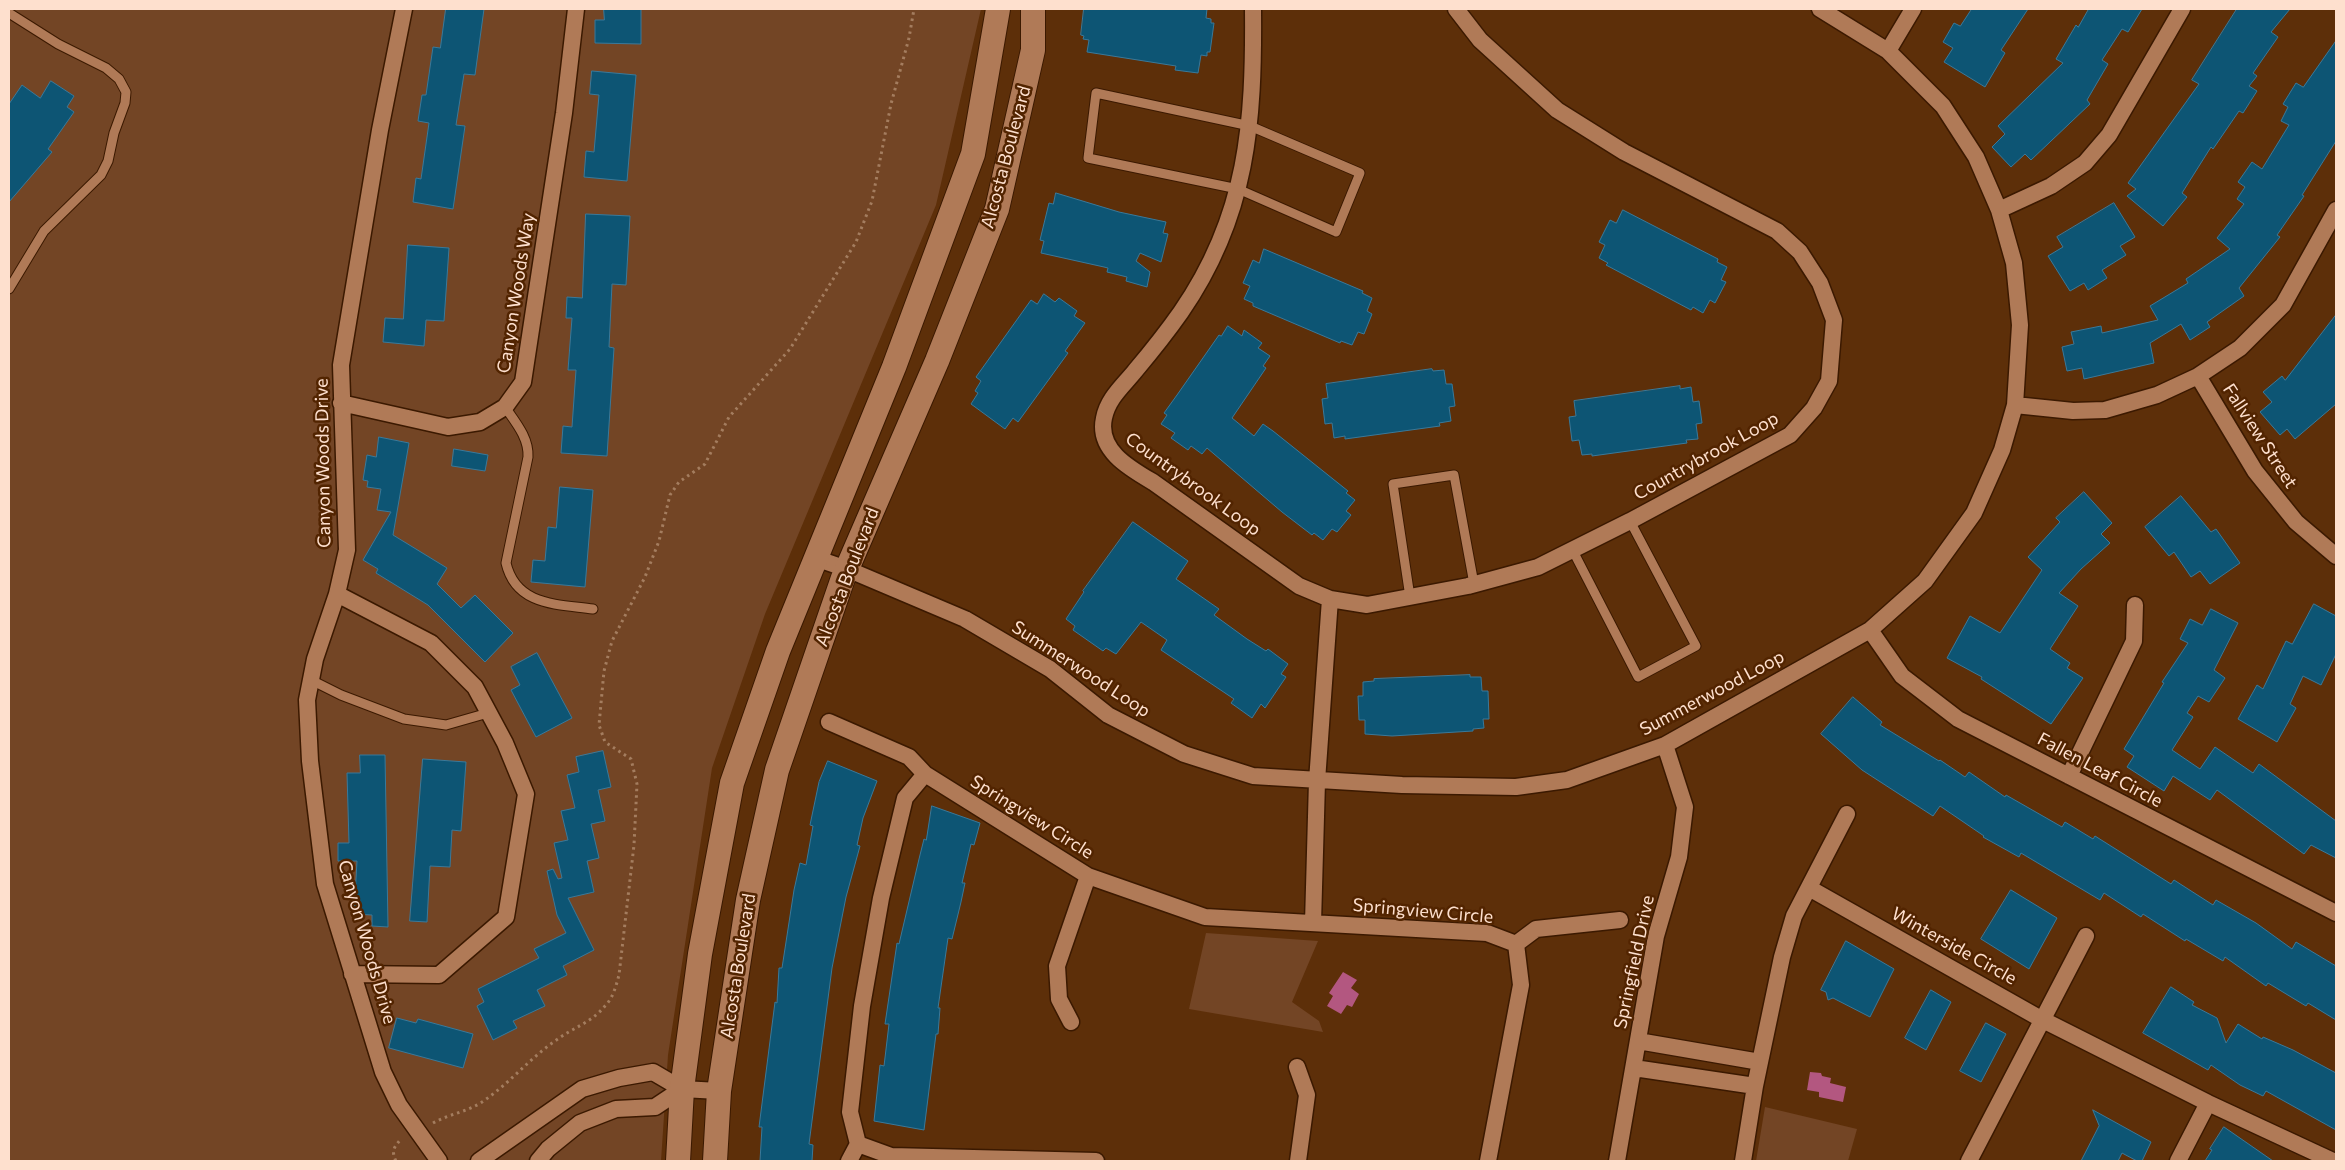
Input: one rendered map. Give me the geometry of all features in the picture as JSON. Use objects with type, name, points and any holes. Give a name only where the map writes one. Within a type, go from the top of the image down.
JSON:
[{"type":"main road","name":"Alcosta Boulevard","points":[[678,1161],[682,1089],[700,954],[732,783],[778,651],[894,367],[973,154],[998,9]]},
{"type":"main road","name":"Alcosta Boulevard","points":[[715,1161],[719,1092],[748,900],[777,770],[847,568],[937,361],[997,209],[1033,50],[1033,9]]},
{"type":"street","name":"Canyon Woods Drive","points":[[404,9],[380,130],[341,365],[347,550],[337,594],[315,659],[307,700],[310,761],[326,884],[383,1072],[399,1105],[439,1161]]},
{"type":"street","name":"Canyon Woods Way","points":[[341,402],[448,427],[480,422],[506,408],[524,382],[564,113],[576,9]]},
{"type":"street","name":"Countrybrook Loop","points":[[1253,9],[1253,70],[1250,126],[1238,189],[1228,222],[1187,303],[1170,328],[1114,395],[1103,419],[1105,439],[1110,449],[1136,472],[1299,586],[1330,599],[1367,605],[1474,584],[1538,567],[1630,521],[1790,434],[1814,408],[1829,381],[1834,320],[1820,283],[1800,252],[1777,231],[1624,152],[1557,110],[1480,40],[1456,9]]},
{"type":"street","name":"Summerwood Loop","points":[[815,558],[847,568],[965,619],[1050,669],[1108,715],[1184,754],[1253,776],[1317,781],[1516,787],[1567,780],[1665,744],[1870,630],[1925,581],[1974,513],[2002,450],[2015,406],[2020,326],[2014,263],[2000,210],[1976,157],[1943,106],[1888,51],[1820,9]]},
{"type":"street","points":[[1888,51],[1913,9]]},
{"type":"street","points":[[2000,210],[2051,186],[2085,163],[2109,135],[2182,9]]},
{"type":"street","points":[[2015,406],[2072,411],[2105,410],[2157,395],[2198,376],[2240,348],[2283,305],[2336,210]]},
{"type":"street","name":"Fallview Street","points":[[2198,376],[2255,471],[2296,522],[2336,556]]},
{"type":"street","points":[[337,594],[431,643],[475,687],[505,743],[526,794],[506,917],[440,975],[352,974]]},
{"type":"street","points":[[1313,923],[1317,781],[1330,599]]},
{"type":"street","points":[[2069,776],[2134,642],[2135,605]]},
{"type":"street","name":"Fallen Leaf Circle","points":[[1870,630],[1902,676],[1958,719],[2336,913]]},
{"type":"street","name":"Springview Circle","points":[[829,722],[909,757],[925,774],[1088,876],[1205,917],[1487,934],[1516,944]]},
{"type":"street","name":"Springfield Drive","points":[[1617,1161],[1656,936],[1679,857],[1685,807],[1665,744]]},
{"type":"street","points":[[849,1161],[858,1144],[850,1112],[862,1006],[880,898],[906,798],[925,774]]},
{"type":"street","points":[[1743,1161],[1755,1086],[1782,957],[1794,916],[1847,814]]},
{"type":"street","points":[[1071,1022],[1059,999],[1057,966],[1088,876]]},
{"type":"street","name":"Winterside Circle","points":[[1809,888],[2042,1019],[2208,1103],[2333,1161]]},
{"type":"street","points":[[1488,1161],[1521,985],[1516,944],[1536,929],[1620,920]]},
{"type":"street","points":[[1969,1161],[2086,936]]},
{"type":"street","points":[[1638,1041],[1760,1062]]},
{"type":"street","points":[[1297,1067],[1307,1095],[1298,1161]]},
{"type":"street","points":[[1634,1068],[1755,1086]]},
{"type":"street","points":[[479,1161],[582,1089],[619,1078],[653,1072],[682,1089],[719,1092]]},
{"type":"street","points":[[538,1161],[580,1123],[616,1109],[655,1107],[682,1089]]},
{"type":"street","points":[[2178,1161],[2208,1103]]},
{"type":"street","points":[[858,1144],[891,1156],[1096,1161]]},
{"type":"lane","points":[[9,13],[58,44],[106,68],[120,79],[126,92],[125,103],[114,133],[108,161],[101,175],[44,231],[9,289]]},
{"type":"lane","points":[[1096,93],[1250,126],[1360,173],[1336,232],[1238,189],[1088,158],[1096,93]]},
{"type":"lane","points":[[506,408],[518,425],[528,447],[528,458],[506,563],[509,575],[515,586],[525,593],[547,602],[593,609]]},
{"type":"lane","points":[[1410,597],[1393,484],[1454,474],[1474,584]]},
{"type":"lane","points":[[1572,549],[1638,677],[1696,646],[1630,521]]},
{"type":"lane","points":[[311,680],[341,695],[404,720],[446,725],[488,713]]},
{"type":"path","points":[[396,1161],[393,1152],[394,1147],[401,1138],[445,1116],[465,1111],[482,1102],[555,1040],[592,1020],[607,1005],[614,992],[619,975],[634,844],[637,784],[631,759],[610,747],[601,736],[599,725],[604,671],[612,641],[648,568],[659,541],[670,495],[679,482],[705,464],[729,417],[790,348],[856,242],[872,201],[891,104],[909,38],[914,9]]},
{"type":"shaded area","points":[[9,9],[981,9],[936,205],[765,614],[712,768],[668,1055],[661,1161],[9,1161]]},
{"type":"shaded area","points":[[1206,933],[1318,941],[1292,1002],[1319,1021],[1323,1032],[1189,1009]]},
{"type":"shaded area","points":[[1343,972],[1357,980],[1351,988],[1359,994],[1352,1007],[1347,1005],[1341,1014],[1327,1006],[1333,996],[1329,993]]},
{"type":"shaded area","points":[[1810,1072],[1821,1073],[1822,1076],[1831,1078],[1830,1083],[1846,1087],[1843,1102],[1819,1097],[1819,1092],[1807,1090]]},
{"type":"shaded area","points":[[1765,1107],[1857,1129],[1848,1161],[1756,1161]]},
{"type":"building","points":[[446,9],[484,9],[475,75],[464,74],[456,125],[465,126],[453,209],[413,202],[416,178],[421,179],[429,123],[418,121],[422,95],[426,95],[433,47],[440,48]]},
{"type":"building","points":[[604,9],[641,9],[641,44],[595,43],[595,20],[604,20]]},
{"type":"building","points":[[1084,9],[1207,9],[1206,18],[1211,19],[1211,23],[1214,23],[1210,52],[1207,52],[1207,56],[1201,55],[1198,73],[1175,70],[1176,66],[1087,52],[1089,40],[1083,39],[1084,36],[1081,35]]},
{"type":"building","points":[[1972,9],[2028,9],[2001,50],[2005,53],[1985,87],[1944,62],[1953,48],[1943,42],[1954,23],[1960,26]]},
{"type":"building","points":[[2089,9],[2142,9],[2128,32],[2122,29],[2102,60],[2108,64],[2087,100],[2090,104],[2031,160],[2025,154],[2011,167],[1992,147],[2005,134],[1998,126],[2063,63],[2056,59],[2076,25],[2078,27]]},
{"type":"building","points":[[2237,9],[2290,9],[2271,32],[2278,37],[2253,73],[2257,76],[2249,86],[2257,91],[2243,113],[2239,111],[2213,149],[2211,147],[2182,193],[2187,197],[2163,226],[2127,196],[2136,189],[2128,183],[2199,84],[2192,80]]},
{"type":"building","points":[[2336,41],[2336,141],[2302,195],[2304,196],[2277,235],[2280,237],[2239,288],[2244,296],[2207,322],[2210,327],[2190,340],[2181,324],[2150,343],[2154,363],[2084,379],[2082,368],[2067,371],[2062,347],[2074,344],[2071,332],[2101,326],[2102,333],[2158,320],[2150,306],[2188,283],[2186,279],[2230,249],[2217,238],[2244,204],[2237,199],[2245,187],[2238,182],[2252,162],[2262,169],[2289,125],[2281,121],[2288,107],[2283,104],[2296,83],[2303,87]]},
{"type":"building","points":[[592,71],[636,75],[627,181],[584,177],[586,151],[594,152],[599,95],[590,94]]},
{"type":"building","points":[[51,81],[74,96],[67,107],[74,112],[48,149],[52,152],[9,202],[9,104],[22,85],[40,98]]},
{"type":"building","points":[[1056,193],[1119,212],[1166,222],[1163,233],[1168,234],[1161,262],[1140,253],[1136,261],[1150,272],[1147,287],[1126,281],[1127,277],[1107,272],[1108,268],[1041,253],[1044,241],[1040,240],[1049,203],[1053,204]]},
{"type":"building","points":[[2114,203],[2135,237],[2120,246],[2126,255],[2102,270],[2107,278],[2088,290],[2084,283],[2070,291],[2048,256],[2063,247],[2057,237]]},
{"type":"building","points":[[1623,210],[1718,259],[1717,262],[1727,267],[1721,280],[1726,282],[1715,303],[1710,300],[1703,313],[1693,307],[1691,310],[1606,265],[1608,263],[1599,258],[1605,245],[1599,242],[1610,220],[1616,223]]},
{"type":"building","points":[[586,214],[630,216],[626,285],[612,284],[609,347],[614,348],[607,456],[561,453],[563,426],[572,427],[576,370],[568,370],[572,318],[566,318],[567,297],[582,298]]},
{"type":"building","points":[[408,245],[449,248],[444,321],[426,320],[424,346],[383,342],[385,318],[403,319]]},
{"type":"building","points":[[1264,249],[1363,291],[1362,293],[1372,298],[1367,311],[1372,314],[1364,334],[1358,332],[1352,345],[1341,341],[1340,343],[1253,306],[1253,303],[1244,299],[1250,286],[1243,283],[1253,260],[1259,263]]},
{"type":"building","points":[[1044,294],[1055,302],[1059,298],[1077,311],[1074,316],[1085,323],[1065,351],[1068,353],[1018,422],[1013,418],[1005,429],[971,404],[978,393],[975,391],[981,381],[976,377],[1031,300],[1037,304]]},
{"type":"building","points":[[2336,315],[2336,404],[2295,439],[2287,429],[2280,435],[2260,412],[2272,402],[2263,392],[2282,376],[2285,380]]},
{"type":"building","points":[[1228,326],[1242,336],[1244,330],[1262,343],[1258,348],[1270,356],[1263,366],[1266,368],[1232,418],[1254,436],[1263,424],[1348,491],[1346,493],[1355,500],[1346,511],[1351,515],[1337,532],[1332,529],[1323,540],[1314,533],[1312,535],[1282,512],[1207,448],[1202,454],[1191,446],[1188,450],[1171,438],[1175,433],[1161,424],[1167,415],[1164,413],[1219,335],[1221,336]]},
{"type":"building","points":[[1432,369],[1433,371],[1444,370],[1446,384],[1452,384],[1455,406],[1449,407],[1451,421],[1439,423],[1440,426],[1345,439],[1345,436],[1334,438],[1332,423],[1325,424],[1322,399],[1328,398],[1326,384]]},
{"type":"building","points":[[1680,386],[1680,389],[1691,387],[1693,402],[1699,401],[1702,423],[1696,424],[1698,439],[1686,440],[1687,443],[1592,456],[1592,454],[1582,455],[1579,440],[1572,441],[1569,417],[1576,416],[1574,401]]},
{"type":"building","points":[[379,437],[409,443],[393,535],[447,568],[437,584],[461,608],[475,595],[513,633],[485,662],[428,605],[376,573],[378,569],[363,560],[391,512],[377,510],[381,489],[367,487],[368,481],[363,480],[367,455],[376,457]]},
{"type":"building","points":[[454,449],[488,455],[485,471],[452,466]]},
{"type":"building","points":[[560,487],[593,490],[585,587],[531,582],[533,560],[545,561],[548,527],[556,528]]},
{"type":"building","points":[[2084,492],[2112,523],[2101,534],[2110,543],[2081,569],[2059,593],[2078,606],[2050,649],[2070,663],[2067,668],[2083,678],[2051,724],[1981,679],[1982,677],[1947,658],[1970,616],[2000,633],[2042,570],[2028,557],[2060,522],[2056,518]]},
{"type":"building","points":[[2181,496],[2211,532],[2216,529],[2240,563],[2210,584],[2200,571],[2191,577],[2174,552],[2169,556],[2145,527]]},
{"type":"building","points":[[1133,522],[1188,561],[1176,579],[1219,609],[1214,615],[1247,639],[1266,651],[1268,649],[1288,664],[1281,674],[1286,677],[1265,708],[1261,704],[1252,718],[1231,703],[1234,699],[1161,650],[1167,640],[1141,622],[1116,654],[1106,648],[1103,651],[1073,630],[1075,626],[1066,619],[1083,591]]},
{"type":"building","points":[[2314,604],[2336,616],[2336,654],[2321,685],[2303,676],[2290,704],[2296,708],[2277,742],[2238,719],[2257,685],[2263,689],[2286,641],[2292,644]]},
{"type":"building","points":[[2211,609],[2238,623],[2214,670],[2225,678],[2209,702],[2198,696],[2187,713],[2193,717],[2172,750],[2200,769],[2215,747],[2253,773],[2259,764],[2336,821],[2336,858],[2311,845],[2304,854],[2217,790],[2210,800],[2173,776],[2164,791],[2127,767],[2134,756],[2124,749],[2164,683],[2162,682],[2188,643],[2180,639],[2190,619],[2202,625]]},
{"type":"building","points":[[537,653],[572,718],[536,737],[511,690],[520,685],[511,667]]},
{"type":"building","points":[[1470,675],[1470,677],[1481,677],[1482,691],[1488,691],[1489,719],[1483,719],[1484,728],[1473,729],[1473,731],[1392,736],[1365,734],[1365,720],[1359,720],[1358,696],[1363,696],[1363,682],[1374,681],[1374,679]]},
{"type":"building","points":[[1853,697],[1882,722],[1880,725],[1965,777],[1969,772],[2005,797],[2006,795],[2062,827],[2065,822],[2093,839],[2095,836],[2171,884],[2174,880],[2213,905],[2216,900],[2256,923],[2292,949],[2296,942],[2336,966],[2336,1020],[2308,1003],[2306,1006],[2268,983],[2266,986],[2225,957],[2223,961],[2186,939],[2185,941],[2143,914],[2141,917],[2104,893],[2100,900],[2021,853],[2019,857],[1983,837],[1940,806],[1933,816],[1862,770],[1821,734]]},
{"type":"building","points":[[603,751],[611,787],[598,790],[605,821],[591,824],[599,858],[587,861],[594,892],[568,898],[594,950],[563,966],[567,975],[537,990],[545,1006],[513,1021],[517,1028],[493,1040],[477,1006],[484,1002],[478,989],[539,958],[534,949],[566,933],[557,915],[547,871],[553,869],[558,879],[562,878],[554,843],[568,840],[561,811],[575,808],[567,775],[579,772],[576,757]]},
{"type":"building","points":[[360,755],[385,755],[388,927],[372,926],[372,915],[354,914],[357,861],[338,861],[338,843],[349,843],[347,773],[360,773]]},
{"type":"building","points":[[423,759],[466,762],[461,831],[452,830],[450,867],[430,866],[427,922],[410,921]]},
{"type":"building","points":[[828,761],[877,781],[863,818],[857,845],[860,846],[846,897],[832,968],[809,1144],[813,1145],[812,1161],[760,1161],[762,1127],[759,1127],[775,1002],[777,1003],[779,968],[782,968],[800,863],[806,865],[813,826],[810,825],[819,782]]},
{"type":"building","points":[[932,806],[980,823],[974,845],[971,844],[962,883],[965,883],[952,939],[948,938],[938,1008],[940,1008],[938,1034],[936,1034],[924,1130],[874,1121],[880,1065],[884,1066],[889,1024],[885,1024],[897,943],[899,944],[924,839],[926,840]]},
{"type":"building","points":[[2011,890],[2057,918],[2029,969],[1981,939]]},
{"type":"building","points":[[1846,941],[1894,969],[1870,1017],[1833,998],[1828,1000],[1826,992],[1821,990]]},
{"type":"building","points":[[2171,987],[2194,1002],[2192,1005],[2217,1018],[2226,1043],[2238,1024],[2262,1039],[2263,1037],[2293,1050],[2336,1073],[2336,1130],[2266,1091],[2263,1096],[2240,1085],[2211,1065],[2208,1070],[2143,1033]]},
{"type":"building","points":[[1931,990],[1951,1002],[1926,1050],[1905,1038]]},
{"type":"building","points":[[397,1018],[416,1023],[418,1019],[473,1034],[463,1068],[389,1048]]},
{"type":"building","points":[[1986,1023],[2006,1034],[1981,1082],[1960,1071]]},
{"type":"building","points":[[2093,1110],[2151,1142],[2142,1161],[2137,1161],[2122,1153],[2118,1161],[2081,1161],[2099,1126]]},
{"type":"building","points":[[2224,1127],[2273,1161],[2205,1161]]}]
